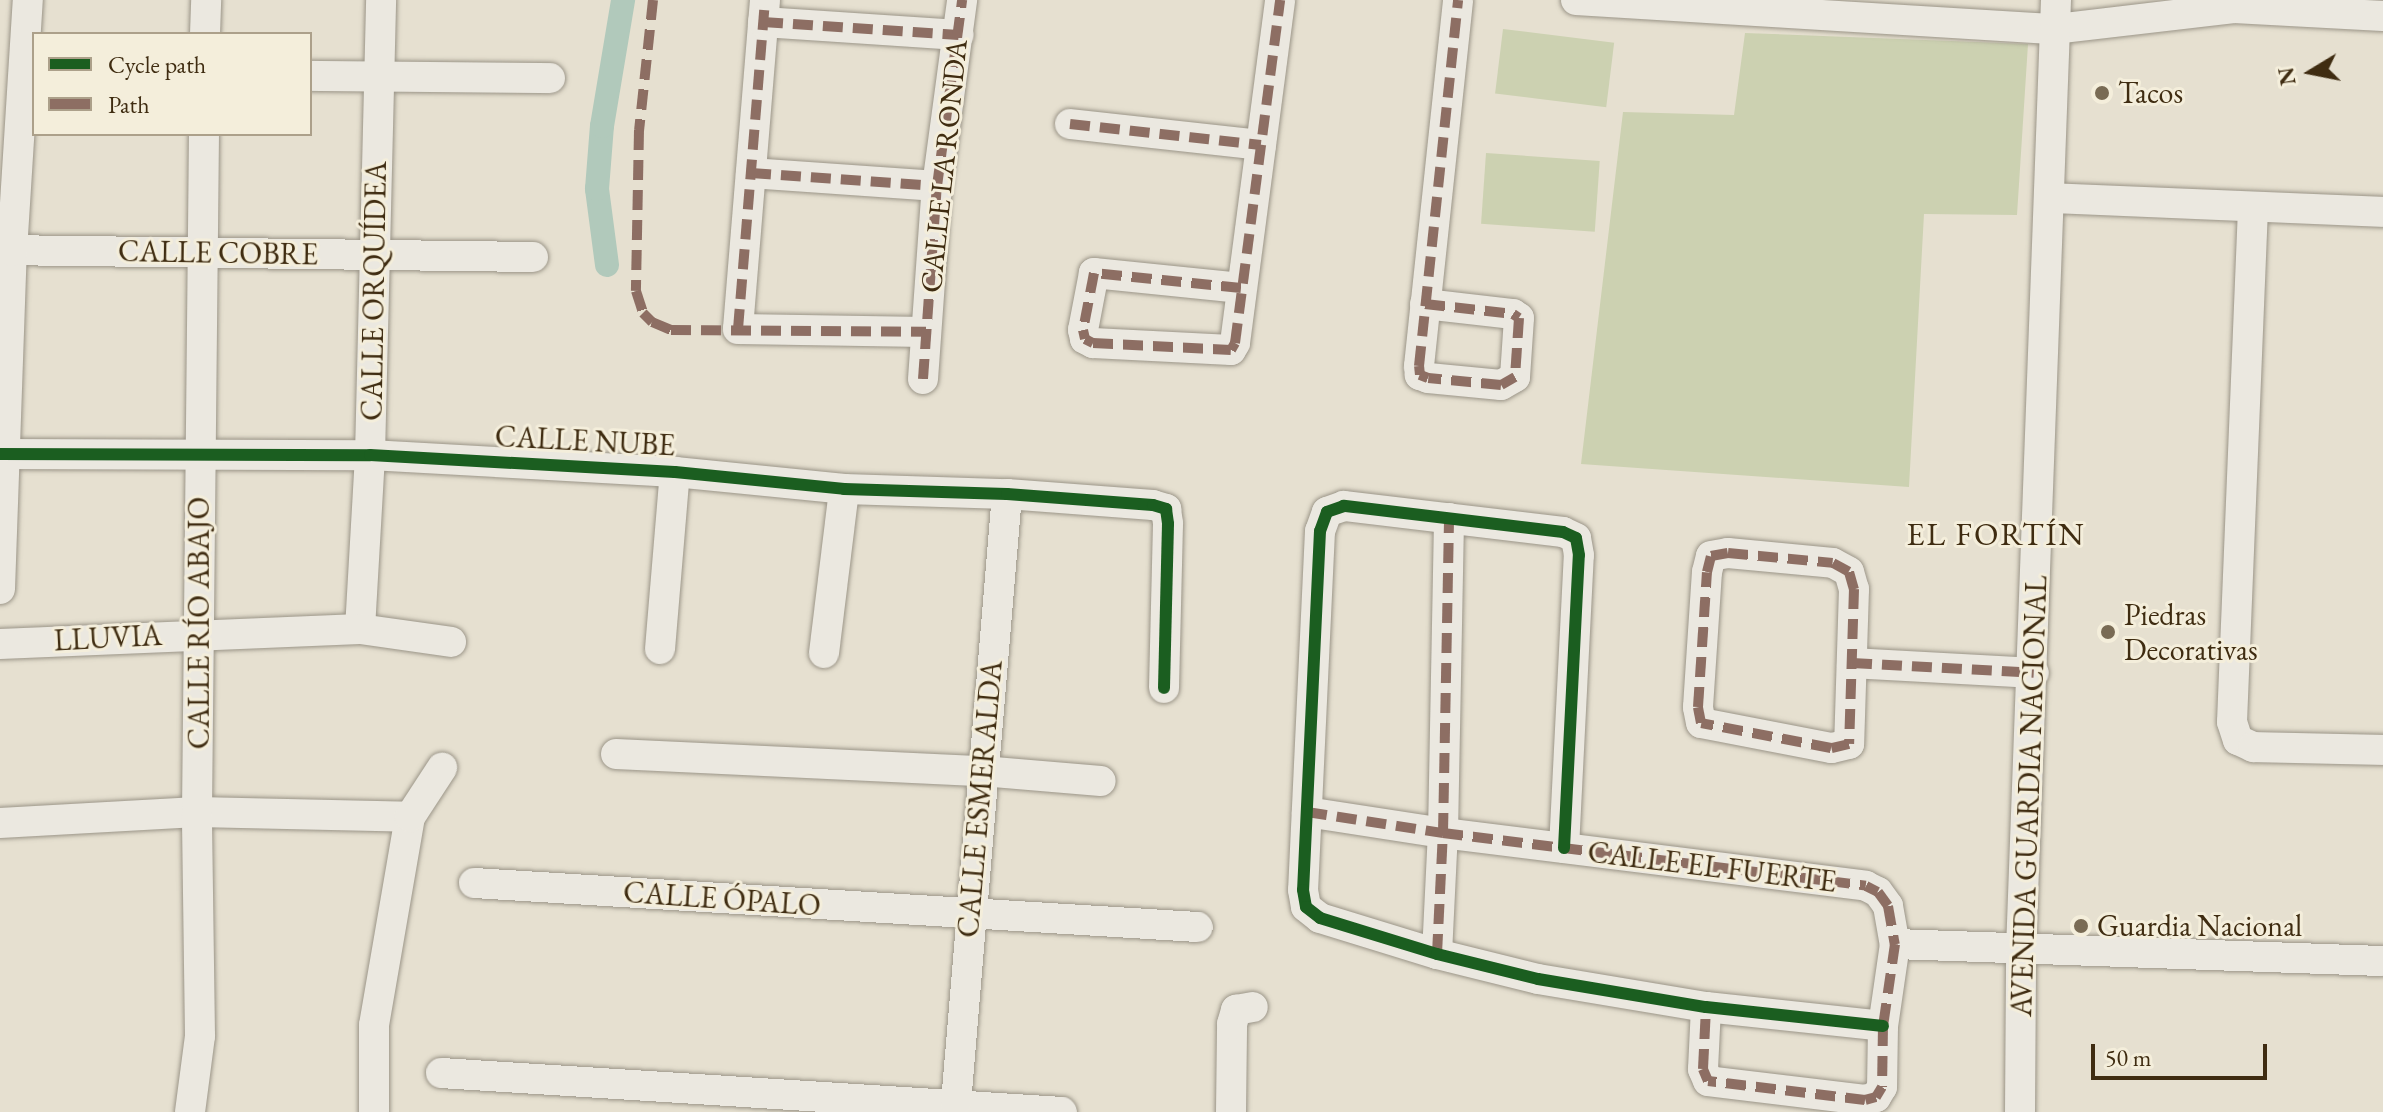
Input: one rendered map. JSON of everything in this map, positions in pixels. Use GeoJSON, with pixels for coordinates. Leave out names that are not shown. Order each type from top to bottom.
{"type":"FeatureCollection","features":[{"type":"Feature","properties":{"kind":"street"},"geometry":{"type":"LineString","coordinates":[[0,589],[6,250],[19,74],[28,0]]}},
{"type":"Feature","properties":{"kind":"street"},"geometry":{"type":"LineString","coordinates":[[205,32],[206,0]]}},
{"type":"Feature","properties":{"kind":"street","name":"CALLE ORQUÍDEA"},"geometry":{"type":"LineString","coordinates":[[360,629],[370,455],[381,0]]}},
{"type":"Feature","properties":{"kind":"street","name":"CALLE LA RONDA"},"geometry":{"type":"LineString","coordinates":[[923,379],[937,186],[962,0]]}},
{"type":"Feature","properties":{"kind":"street"},"geometry":{"type":"LineString","coordinates":[[1241,288],[1094,273],[1090,279],[1083,330],[1085,339],[1093,343],[1231,350],[1241,288],[1280,0]]}},
{"type":"Feature","properties":{"kind":"street"},"geometry":{"type":"LineString","coordinates":[[1425,304],[1513,314],[1519,318],[1521,327],[1515,377],[1510,383],[1420,375],[1425,304],[1458,0]]}},
{"type":"Feature","properties":{"kind":"street"},"geometry":{"type":"LineString","coordinates":[[1576,0],[2055,14],[2234,8],[2383,16]]}},
{"type":"Feature","properties":{"kind":"street"},"geometry":{"type":"LineString","coordinates":[[937,186],[751,173],[764,11],[959,35]]}},
{"type":"Feature","properties":{"kind":"street","name":"AVENIDA GUARDIA NACIONAL"},"geometry":{"type":"LineString","coordinates":[[2020,1112],[2021,950],[2034,673],[2055,14]]}},
{"type":"Feature","properties":{"kind":"street"},"geometry":{"type":"LineString","coordinates":[[312,76],[550,78]]}},
{"type":"Feature","properties":{"kind":"street"},"geometry":{"type":"LineString","coordinates":[[1070,124],[1261,145]]}},
{"type":"Feature","properties":{"kind":"street","name":"CALLE RÍO ABAJO"},"geometry":{"type":"LineString","coordinates":[[190,1112],[200,1036],[197,812],[204,136]]}},
{"type":"Feature","properties":{"kind":"street","name":"CALLE LA RONDA"},"geometry":{"type":"LineString","coordinates":[[751,173],[738,329],[926,332]]}},
{"type":"Feature","properties":{"kind":"street"},"geometry":{"type":"LineString","coordinates":[[2050,198],[2383,212]]}},
{"type":"Feature","properties":{"kind":"street"},"geometry":{"type":"LineString","coordinates":[[2253,208],[2232,722],[2238,740],[2253,747],[2383,750]]}},
{"type":"Feature","properties":{"kind":"street","name":"CALLE COBRE"},"geometry":{"type":"LineString","coordinates":[[6,250],[533,257]]}},
{"type":"Feature","properties":{"kind":"street","name":"CALLE NUBE"},"geometry":{"type":"LineString","coordinates":[[3,454],[370,455],[675,472],[844,489],[1007,494],[1153,505],[1166,509],[1164,688]]}},
{"type":"Feature","properties":{"kind":"street"},"geometry":{"type":"LineString","coordinates":[[660,649],[675,472]]}},
{"type":"Feature","properties":{"kind":"street"},"geometry":{"type":"LineString","coordinates":[[824,653],[844,489]]}},
{"type":"Feature","properties":{"kind":"street","name":"CALLE ESMERALDA"},"geometry":{"type":"LineString","coordinates":[[956,1103],[1007,494]]}},
{"type":"Feature","properties":{"kind":"street"},"geometry":{"type":"LineString","coordinates":[[1564,848],[1579,555],[1576,538],[1563,532],[1344,506],[1327,512],[1320,531],[1303,890],[1306,907],[1320,918],[1437,954],[1538,979],[1706,1007],[1883,1026]]}},
{"type":"Feature","properties":{"kind":"street"},"geometry":{"type":"LineString","coordinates":[[1437,954],[1443,833],[1449,518]]}},
{"type":"Feature","properties":{"kind":"street"},"geometry":{"type":"LineString","coordinates":[[1728,553],[1833,563],[1849,572],[1854,589],[1852,663],[1849,744],[1831,748],[1701,723],[1698,707],[1711,556],[1728,553]]}},
{"type":"Feature","properties":{"kind":"street","name":"LLUVIA"},"geometry":{"type":"LineString","coordinates":[[0,644],[360,629],[451,642]]}},
{"type":"Feature","properties":{"kind":"street"},"geometry":{"type":"LineString","coordinates":[[1852,663],[2034,673]]}},
{"type":"Feature","properties":{"kind":"street"},"geometry":{"type":"LineString","coordinates":[[616,754],[982,771],[1101,781]]}},
{"type":"Feature","properties":{"kind":"street"},"geometry":{"type":"LineString","coordinates":[[374,1112],[374,1025],[410,817],[442,768]]}},
{"type":"Feature","properties":{"kind":"street"},"geometry":{"type":"LineString","coordinates":[[0,823],[197,812],[410,817]]}},
{"type":"Feature","properties":{"kind":"street","name":"CALLE EL FUERTE"},"geometry":{"type":"LineString","coordinates":[[1307,812],[1443,833],[1866,886],[1878,892],[1888,906],[1895,944]]}},
{"type":"Feature","properties":{"kind":"street","name":"CALLE ÓPALO"},"geometry":{"type":"LineString","coordinates":[[474,883],[1198,927]]}},
{"type":"Feature","properties":{"kind":"street"},"geometry":{"type":"LineString","coordinates":[[1706,1007],[1703,1069],[1708,1081],[1865,1100],[1876,1097],[1882,1087],[1883,1026],[1895,944],[2383,961]]}},
{"type":"Feature","properties":{"kind":"street"},"geometry":{"type":"LineString","coordinates":[[1231,1112],[1232,1024],[1236,1010],[1253,1007]]}},
{"type":"Feature","properties":{"kind":"street"},"geometry":{"type":"LineString","coordinates":[[441,1073],[1062,1112]]}},
{"type":"Feature","properties":{"kind":"green space"},"geometry":{"type":"Polygon","coordinates":[[[1503,29],[1614,43],[1606,107],[1495,94],[1503,29]]]}},
{"type":"Feature","properties":{"kind":"green space"},"geometry":{"type":"Polygon","coordinates":[[[1745,33],[2028,44],[2017,215],[1924,214],[1909,487],[1581,464],[1623,112],[1734,115],[1745,33]]]}},
{"type":"Feature","properties":{"kind":"green space"},"geometry":{"type":"Polygon","coordinates":[[[1486,153],[1600,161],[1595,232],[1481,224],[1486,153]]]}},
{"type":"Feature","properties":{"kind":"waterway"},"geometry":{"type":"LineString","coordinates":[[607,265],[597,189],[602,126],[623,0]]}},
{"type":"Feature","properties":{"kind":"marked path"},"geometry":{"type":"LineString","coordinates":[[653,0],[639,130],[636,291],[643,313],[652,322],[671,330],[926,332]]}},
{"type":"Feature","properties":{"kind":"marked path"},"geometry":{"type":"LineString","coordinates":[[738,329],[765,0]]}},
{"type":"Feature","properties":{"kind":"marked path"},"geometry":{"type":"LineString","coordinates":[[923,379],[937,186],[962,0]]}},
{"type":"Feature","properties":{"kind":"marked path"},"geometry":{"type":"LineString","coordinates":[[1241,288],[1094,273],[1083,330],[1085,339],[1093,343],[1231,350],[1235,343],[1280,0]]}},
{"type":"Feature","properties":{"kind":"marked path"},"geometry":{"type":"LineString","coordinates":[[1425,304],[1513,314],[1519,318],[1515,377],[1501,385],[1420,375],[1419,366],[1458,0]]}},
{"type":"Feature","properties":{"kind":"marked path"},"geometry":{"type":"LineString","coordinates":[[763,22],[959,35]]}},
{"type":"Feature","properties":{"kind":"marked path"},"geometry":{"type":"LineString","coordinates":[[1070,124],[1261,145]]}},
{"type":"Feature","properties":{"kind":"marked path"},"geometry":{"type":"LineString","coordinates":[[751,173],[937,186]]}},
{"type":"Feature","properties":{"kind":"marked path"},"geometry":{"type":"LineString","coordinates":[[1437,954],[1443,833],[1449,518]]}},
{"type":"Feature","properties":{"kind":"marked path"},"geometry":{"type":"LineString","coordinates":[[1728,553],[1833,563],[1849,572],[1854,589],[1849,744],[1831,748],[1701,723],[1698,707],[1707,572],[1711,556],[1728,553]]}},
{"type":"Feature","properties":{"kind":"marked path"},"geometry":{"type":"LineString","coordinates":[[1852,663],[2034,673]]}},
{"type":"Feature","properties":{"kind":"marked path"},"geometry":{"type":"LineString","coordinates":[[1307,812],[1443,833],[1866,886],[1878,892],[1888,906],[1895,944],[1883,1026],[1882,1087],[1876,1097],[1865,1100],[1708,1081],[1703,1069],[1706,1007]]}},
{"type":"Feature","properties":{"kind":"cycle path"},"geometry":{"type":"LineString","coordinates":[[0,454],[370,455],[675,472],[844,489],[1007,494],[1153,505],[1166,509],[1168,524],[1164,688]]}},
{"type":"Feature","properties":{"kind":"cycle path"},"geometry":{"type":"LineString","coordinates":[[1564,848],[1579,555],[1576,538],[1563,532],[1344,506],[1327,512],[1320,531],[1303,890],[1306,907],[1320,918],[1437,954],[1538,979],[1706,1007],[1883,1026]]}},
{"type":"Feature","properties":{"kind":"place","name":"Tacos"},"geometry":{"type":"Point","coordinates":[2102,93]}},
{"type":"Feature","properties":{"kind":"place","name":"Piedras Decorativas"},"geometry":{"type":"Point","coordinates":[2108,632]}},
{"type":"Feature","properties":{"kind":"place","name":"Guardia Nacional"},"geometry":{"type":"Point","coordinates":[2081,926]}},
{"type":"Feature","properties":{"kind":"district","name":"EL FORTÍN"},"geometry":{"type":"Point","coordinates":[1996,534]}}]}
